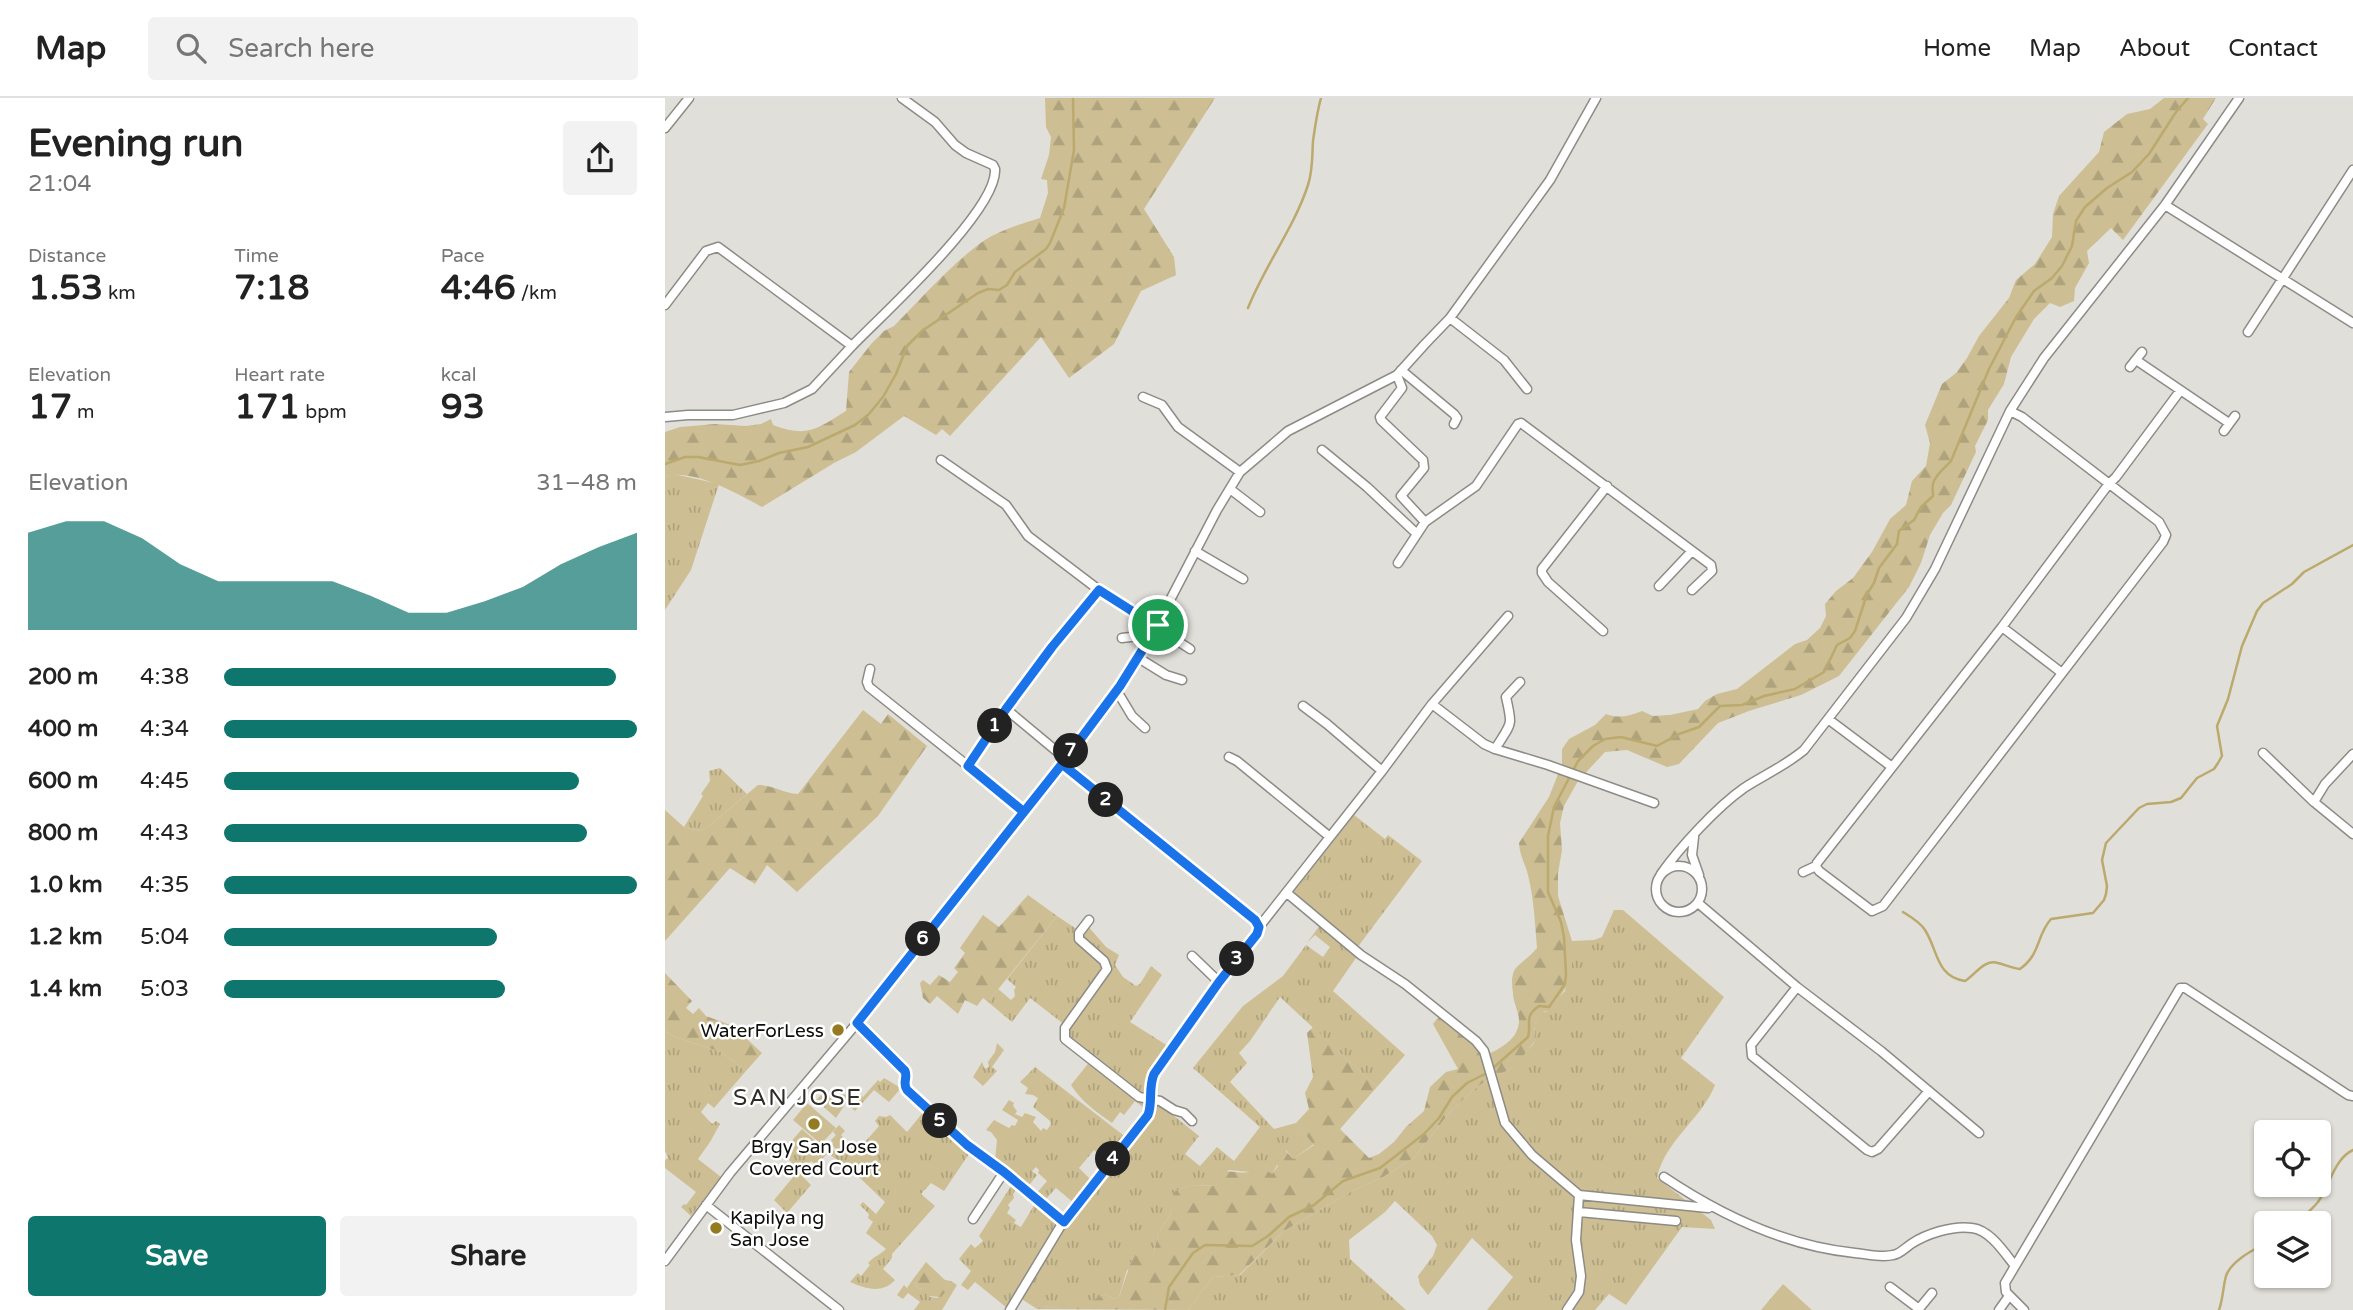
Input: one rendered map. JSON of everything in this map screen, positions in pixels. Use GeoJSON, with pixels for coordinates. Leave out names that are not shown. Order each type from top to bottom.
{"type":"FeatureCollection","features":[{"type":"Feature","properties":{"kind":"street"},"geometry":{"type":"LineString","coordinates":[[665,128],[689,98]]}},
{"type":"Feature","properties":{"kind":"street"},"geometry":{"type":"LineString","coordinates":[[665,417],[733,415],[798,397],[812,389],[946,251],[986,196],[996,174],[993,165],[955,145],[936,122],[902,98]]}},
{"type":"Feature","properties":{"kind":"street"},"geometry":{"type":"LineString","coordinates":[[665,1261],[733,1169],[857,1023],[1117,691],[1157,626],[1195,551],[1240,472],[1288,431],[1399,372],[1450,318],[1550,180],[1596,98]]}},
{"type":"Feature","properties":{"kind":"street"},"geometry":{"type":"LineString","coordinates":[[1695,835],[1692,855],[1702,892],[1698,903],[1691,910],[1677,913],[1663,907],[1658,901],[1655,887],[1661,874],[1695,835],[1727,801],[1786,765],[1804,750],[1912,608],[1935,569],[2010,411],[2044,358],[2165,205],[2239,98]]}},
{"type":"Feature","properties":{"kind":"street"},"geometry":{"type":"LineString","coordinates":[[2248,332],[2353,170]]}},
{"type":"Feature","properties":{"kind":"street"},"geometry":{"type":"LineString","coordinates":[[2165,205],[2353,323]]}},
{"type":"Feature","properties":{"kind":"street"},"geometry":{"type":"LineString","coordinates":[[665,305],[706,251],[718,247],[852,346]]}},
{"type":"Feature","properties":{"kind":"street"},"geometry":{"type":"LineString","coordinates":[[1450,318],[1504,360],[1527,389]]}},
{"type":"Feature","properties":{"kind":"street"},"geometry":{"type":"LineString","coordinates":[[2142,352],[2133,364],[2229,423]]}},
{"type":"Feature","properties":{"kind":"street"},"geometry":{"type":"LineString","coordinates":[[1399,372],[1454,414],[1457,418],[1454,424]]}},
{"type":"Feature","properties":{"kind":"street"},"geometry":{"type":"LineString","coordinates":[[1399,372],[1402,388],[1380,417],[1423,460],[1423,468],[1401,496],[1425,522]]}},
{"type":"Feature","properties":{"kind":"street"},"geometry":{"type":"LineString","coordinates":[[1803,872],[1816,866],[2002,628],[2180,391]]}},
{"type":"Feature","properties":{"kind":"street"},"geometry":{"type":"LineString","coordinates":[[1143,397],[1162,405],[1178,427],[1240,472]]}},
{"type":"Feature","properties":{"kind":"street"},"geometry":{"type":"LineString","coordinates":[[1816,866],[1872,911],[1883,906],[2163,542],[2166,534],[2159,522],[2010,411]]}},
{"type":"Feature","properties":{"kind":"street"},"geometry":{"type":"LineString","coordinates":[[1398,564],[1425,522],[1476,486],[1521,423],[1712,568],[1692,590]]}},
{"type":"Feature","properties":{"kind":"street"},"geometry":{"type":"LineString","coordinates":[[1322,450],[1367,486],[1417,534]]}},
{"type":"Feature","properties":{"kind":"street"},"geometry":{"type":"LineString","coordinates":[[941,460],[1006,505],[1028,536],[1099,590],[1191,649]]}},
{"type":"Feature","properties":{"kind":"street"},"geometry":{"type":"LineString","coordinates":[[1603,631],[1548,582],[1542,569],[1607,486]]}},
{"type":"Feature","properties":{"kind":"street"},"geometry":{"type":"LineString","coordinates":[[1230,489],[1260,512]]}},
{"type":"Feature","properties":{"kind":"street"},"geometry":{"type":"LineString","coordinates":[[1195,551],[1243,579]]}},
{"type":"Feature","properties":{"kind":"street"},"geometry":{"type":"LineString","coordinates":[[1659,586],[1692,551]]}},
{"type":"Feature","properties":{"kind":"street"},"geometry":{"type":"LineString","coordinates":[[968,766],[1052,647],[1099,590]]}},
{"type":"Feature","properties":{"kind":"street"},"geometry":{"type":"LineString","coordinates":[[1010,1310],[1064,1222],[1148,1115],[1154,1074],[1219,982],[1257,934],[1259,927],[1383,772],[1432,704],[1508,616]]}},
{"type":"Feature","properties":{"kind":"street"},"geometry":{"type":"LineString","coordinates":[[2002,628],[2062,673]]}},
{"type":"Feature","properties":{"kind":"street"},"geometry":{"type":"LineString","coordinates":[[1122,638],[1139,636],[1149,640]]}},
{"type":"Feature","properties":{"kind":"street"},"geometry":{"type":"LineString","coordinates":[[1137,657],[1166,675],[1182,680]]}},
{"type":"Feature","properties":{"kind":"street"},"geometry":{"type":"LineString","coordinates":[[870,669],[867,682],[869,687],[1024,812]]}},
{"type":"Feature","properties":{"kind":"street"},"geometry":{"type":"LineString","coordinates":[[1495,749],[1512,718],[1506,697],[1520,682]]}},
{"type":"Feature","properties":{"kind":"street"},"geometry":{"type":"LineString","coordinates":[[1117,691],[1132,716],[1145,728]]}},
{"type":"Feature","properties":{"kind":"street"},"geometry":{"type":"LineString","coordinates":[[1432,704],[1475,738],[1495,749],[1654,803]]}},
{"type":"Feature","properties":{"kind":"street"},"geometry":{"type":"LineString","coordinates":[[1303,706],[1383,772]]}},
{"type":"Feature","properties":{"kind":"street"},"geometry":{"type":"LineString","coordinates":[[1006,709],[1064,761],[1255,920],[1259,927]]}},
{"type":"Feature","properties":{"kind":"street"},"geometry":{"type":"LineString","coordinates":[[1828,719],[1892,767]]}},
{"type":"Feature","properties":{"kind":"street"},"geometry":{"type":"LineString","coordinates":[[2263,754],[2353,834]]}},
{"type":"Feature","properties":{"kind":"street"},"geometry":{"type":"LineString","coordinates":[[2315,802],[2325,784],[2353,754]]}},
{"type":"Feature","properties":{"kind":"street"},"geometry":{"type":"LineString","coordinates":[[1229,757],[1330,837]]}},
{"type":"Feature","properties":{"kind":"street"},"geometry":{"type":"LineString","coordinates":[[1661,874],[1667,869],[1682,866],[1700,878]]}},
{"type":"Feature","properties":{"kind":"street"},"geometry":{"type":"LineString","coordinates":[[1287,893],[1361,955],[1444,1013],[1476,1041],[1486,1057],[1505,1123],[1532,1155],[1579,1195],[1714,1208]]}},
{"type":"Feature","properties":{"kind":"street"},"geometry":{"type":"LineString","coordinates":[[1698,903],[1797,987],[1849,1025],[1979,1133]]}},
{"type":"Feature","properties":{"kind":"street"},"geometry":{"type":"LineString","coordinates":[[1089,920],[1078,938],[1104,961],[1107,971],[1065,1028],[1064,1036],[1139,1097],[1160,1101],[1174,1110],[1184,1112],[1192,1121]]}},
{"type":"Feature","properties":{"kind":"street"},"geometry":{"type":"LineString","coordinates":[[1192,956],[1219,982]]}},
{"type":"Feature","properties":{"kind":"street"},"geometry":{"type":"LineString","coordinates":[[1797,987],[1751,1045],[1752,1056],[1867,1150],[1872,1152],[1878,1149],[1929,1091]]}},
{"type":"Feature","properties":{"kind":"street"},"geometry":{"type":"LineString","coordinates":[[2024,1310],[2009,1296],[2004,1287],[2005,1283],[2181,988],[2185,988],[2353,1096]]}},
{"type":"Feature","properties":{"kind":"street"},"geometry":{"type":"LineString","coordinates":[[857,1023],[905,1071],[907,1075],[904,1085],[907,1090],[967,1145],[1064,1222]]}},
{"type":"Feature","properties":{"kind":"street"},"geometry":{"type":"LineString","coordinates":[[974,1219],[1004,1172]]}},
{"type":"Feature","properties":{"kind":"street"},"geometry":{"type":"LineString","coordinates":[[1664,1177],[1714,1208],[1761,1230],[1817,1248],[1886,1256],[1901,1252],[1913,1243],[1952,1228],[1976,1228],[1996,1243],[2015,1265]]}},
{"type":"Feature","properties":{"kind":"street"},"geometry":{"type":"LineString","coordinates":[[1567,1310],[1579,1292],[1581,1276],[1576,1240],[1579,1195]]}},
{"type":"Feature","properties":{"kind":"street"},"geometry":{"type":"LineString","coordinates":[[706,1205],[839,1310]]}},
{"type":"Feature","properties":{"kind":"street"},"geometry":{"type":"LineString","coordinates":[[1579,1212],[1677,1221]]}},
{"type":"Feature","properties":{"kind":"street"},"geometry":{"type":"LineString","coordinates":[[1890,1287],[1919,1310],[1932,1293]]}},
{"type":"Feature","properties":{"kind":"street"},"geometry":{"type":"LineString","coordinates":[[1999,1310],[2009,1296]]}},
{"type":"Feature","properties":{"kind":"green space"},"geometry":{"type":"Polygon","coordinates":[[[1045,98],[1215,98],[1144,209],[1174,257],[1176,275],[1141,291],[1114,344],[1069,378],[1041,337],[950,436],[942,429],[936,435],[904,416],[856,452],[762,507],[702,479],[665,476],[665,432],[680,427],[715,424],[746,426],[761,424],[771,419],[773,425],[803,431],[819,427],[846,411],[849,372],[884,331],[894,326],[950,269],[985,240],[1004,230],[1040,218],[1048,193],[1047,180],[1041,179],[1049,155],[1051,137],[1046,127],[1045,98]]]}},
{"type":"Feature","properties":{"kind":"green space"},"geometry":{"type":"Polygon","coordinates":[[[2164,98],[2216,98],[2203,119],[2208,124],[2123,240],[2111,228],[2087,251],[2089,263],[2075,288],[2074,301],[2060,307],[2050,303],[2034,319],[2011,357],[2004,384],[1988,410],[1988,420],[1975,446],[1976,452],[1951,505],[1930,535],[1921,563],[1909,587],[1839,676],[1801,695],[1718,723],[1679,764],[1667,767],[1627,750],[1605,752],[1578,781],[1564,806],[1560,823],[1562,850],[1558,873],[1558,896],[1572,941],[1572,977],[1552,1010],[1541,1012],[1535,1024],[1534,1042],[1523,1056],[1509,1070],[1490,1078],[1472,1091],[1449,1113],[1414,1158],[1284,1231],[1239,1275],[1213,1277],[1188,1310],[1037,1309],[1042,1306],[1075,1305],[1106,1294],[1114,1299],[1119,1297],[1135,1250],[1153,1257],[1158,1234],[1170,1215],[1175,1191],[1191,1185],[1216,1186],[1225,1172],[1249,1172],[1259,1166],[1272,1174],[1278,1166],[1273,1159],[1285,1150],[1293,1159],[1314,1145],[1296,1123],[1309,1109],[1305,1093],[1313,1077],[1307,1033],[1313,1027],[1377,1087],[1340,1129],[1369,1158],[1394,1142],[1424,1111],[1430,1087],[1446,1072],[1458,1069],[1433,1024],[1439,1016],[1474,1043],[1482,1057],[1511,1039],[1519,1020],[1513,996],[1513,974],[1537,948],[1532,893],[1519,843],[1549,797],[1562,764],[1562,749],[1569,739],[1595,725],[1606,714],[1624,716],[1642,711],[1653,716],[1698,709],[1717,694],[1737,689],[1820,628],[1826,616],[1825,604],[1853,578],[1872,552],[1890,519],[1906,505],[1912,481],[1926,466],[1930,443],[1925,425],[1942,384],[1956,373],[1979,336],[2009,298],[2016,280],[2035,264],[2052,237],[2053,214],[2059,196],[2099,152],[2104,132],[2127,114],[2150,109],[2164,98]]]}},
{"type":"Feature","properties":{"kind":"green space"},"geometry":{"type":"Polygon","coordinates":[[[674,474],[719,484],[691,570],[665,610],[665,476],[674,474]]]}},
{"type":"Feature","properties":{"kind":"green space"},"geometry":{"type":"Polygon","coordinates":[[[863,710],[881,724],[888,714],[927,746],[878,816],[797,892],[767,865],[755,884],[730,868],[665,941],[665,810],[684,827],[700,831],[758,785],[798,794],[863,710]]]}},
{"type":"Feature","properties":{"kind":"green space"},"geometry":{"type":"Polygon","coordinates":[[[720,768],[747,794],[700,831],[684,827],[710,781],[709,771],[720,768]]]}},
{"type":"Feature","properties":{"kind":"green space"},"geometry":{"type":"Polygon","coordinates":[[[1354,815],[1385,839],[1388,835],[1422,861],[1357,948],[1293,893],[1354,815]]]}},
{"type":"Feature","properties":{"kind":"green space"},"geometry":{"type":"Polygon","coordinates":[[[1028,895],[1057,916],[988,1002],[983,998],[977,1006],[965,1000],[958,1014],[937,996],[930,1004],[923,998],[920,983],[923,980],[930,985],[939,975],[950,982],[958,972],[954,968],[965,953],[960,948],[983,915],[999,927],[1028,895]]]}},
{"type":"Feature","properties":{"kind":"green space"},"geometry":{"type":"Polygon","coordinates":[[[1614,910],[1623,910],[1724,997],[1681,1058],[1715,1085],[1701,1109],[1667,1152],[1657,1178],[1711,1220],[1715,1229],[1682,1227],[1626,1305],[1609,1294],[1595,1310],[1487,1310],[1513,1277],[1472,1238],[1428,1295],[1420,1285],[1418,1276],[1433,1256],[1437,1245],[1432,1236],[1395,1201],[1349,1240],[1350,1259],[1406,1310],[1188,1310],[1213,1277],[1240,1275],[1284,1231],[1414,1158],[1449,1113],[1472,1091],[1490,1078],[1509,1070],[1534,1043],[1535,1024],[1541,1011],[1546,1012],[1565,991],[1572,941],[1602,937],[1614,910]]]}},
{"type":"Feature","properties":{"kind":"green space"},"geometry":{"type":"Polygon","coordinates":[[[1057,916],[1078,930],[1083,947],[1104,969],[1065,1025],[1030,998],[1012,1022],[988,1002],[998,989],[1011,1000],[1015,996],[1016,987],[1007,979],[1057,916]]]}},
{"type":"Feature","properties":{"kind":"green space"},"geometry":{"type":"Polygon","coordinates":[[[1087,925],[1106,947],[1119,955],[1115,965],[1123,977],[1136,986],[1151,966],[1162,975],[1130,1022],[1168,1046],[1154,1071],[1145,1097],[1069,1041],[1066,1034],[1109,969],[1080,938],[1087,925]]]}},
{"type":"Feature","properties":{"kind":"green space"},"geometry":{"type":"Polygon","coordinates":[[[1320,925],[1358,955],[1333,991],[1405,1055],[1377,1087],[1280,997],[1239,1053],[1247,1063],[1230,1082],[1274,1129],[1296,1123],[1314,1144],[1293,1159],[1286,1150],[1272,1174],[1229,1170],[1216,1186],[1191,1185],[1176,1191],[1170,1215],[1158,1234],[1153,1257],[1127,1270],[1119,1297],[1114,1299],[1106,1294],[1071,1307],[1037,1309],[1020,1298],[1067,1222],[1149,1117],[1155,1103],[1199,1136],[1185,1154],[1200,1166],[1217,1147],[1234,1161],[1260,1127],[1193,1068],[1243,1006],[1283,976],[1306,945],[1323,957],[1330,947],[1315,935],[1307,943],[1320,925]]]}},
{"type":"Feature","properties":{"kind":"green space"},"geometry":{"type":"Polygon","coordinates":[[[665,973],[692,1001],[686,1008],[693,1014],[699,1008],[706,1016],[733,1026],[762,1053],[746,1071],[721,1052],[675,1037],[665,1031],[665,973]]]}},
{"type":"Feature","properties":{"kind":"green space"},"geometry":{"type":"Polygon","coordinates":[[[665,1031],[675,1037],[721,1052],[746,1071],[714,1108],[708,1103],[701,1112],[712,1124],[716,1121],[720,1124],[698,1159],[721,1177],[691,1216],[681,1207],[686,1205],[696,1192],[665,1168],[665,1160],[668,1158],[665,1151],[665,1031]]]}},
{"type":"Feature","properties":{"kind":"green space"},"geometry":{"type":"Polygon","coordinates":[[[997,1043],[1004,1050],[992,1067],[997,1071],[983,1086],[973,1077],[982,1062],[985,1069],[989,1067],[988,1062],[997,1043]]]}},
{"type":"Feature","properties":{"kind":"green space"},"geometry":{"type":"Polygon","coordinates":[[[1091,1060],[1147,1103],[1148,1111],[1135,1101],[1124,1115],[1120,1112],[1112,1123],[1089,1105],[1071,1085],[1091,1060]]]}},
{"type":"Feature","properties":{"kind":"green space"},"geometry":{"type":"Polygon","coordinates":[[[1035,1067],[1127,1138],[1108,1162],[1094,1150],[1079,1168],[1092,1181],[1074,1203],[1056,1188],[1043,1202],[1035,1195],[1047,1181],[1038,1173],[1039,1170],[1036,1167],[1032,1171],[1037,1175],[1027,1188],[995,1161],[997,1140],[986,1130],[994,1120],[1009,1128],[1015,1126],[1018,1120],[1002,1110],[1009,1100],[1014,1103],[1017,1111],[1015,1114],[1022,1117],[1025,1113],[1036,1117],[1033,1122],[1041,1131],[1043,1128],[1047,1130],[1050,1121],[1033,1107],[1038,1098],[1025,1094],[1028,1088],[1020,1082],[1035,1067]]]}},
{"type":"Feature","properties":{"kind":"green space"},"geometry":{"type":"Polygon","coordinates":[[[884,1078],[901,1088],[889,1102],[874,1090],[855,1111],[846,1103],[836,1118],[816,1100],[821,1095],[825,1098],[831,1091],[845,1095],[853,1088],[863,1097],[878,1080],[880,1082],[884,1078]]]}},
{"type":"Feature","properties":{"kind":"green space","name":"Brgy San Jose Covered Court"},"geometry":{"type":"Polygon","coordinates":[[[807,1103],[836,1128],[821,1144],[793,1120],[807,1103]]]}},
{"type":"Feature","properties":{"kind":"green space"},"geometry":{"type":"Polygon","coordinates":[[[925,1110],[971,1151],[944,1191],[931,1183],[921,1194],[935,1206],[892,1254],[883,1269],[895,1280],[879,1289],[850,1282],[858,1273],[861,1276],[870,1265],[868,1263],[886,1249],[866,1233],[873,1222],[860,1205],[863,1202],[876,1214],[885,1202],[828,1153],[816,1165],[811,1161],[802,1171],[803,1177],[811,1185],[787,1213],[774,1200],[799,1170],[786,1157],[793,1149],[789,1144],[802,1129],[828,1152],[837,1150],[831,1140],[839,1125],[845,1131],[841,1135],[844,1138],[842,1141],[858,1150],[879,1126],[875,1121],[879,1116],[890,1115],[907,1132],[925,1110]]]}},
{"type":"Feature","properties":{"kind":"green space"},"geometry":{"type":"Polygon","coordinates":[[[1013,1183],[1017,1187],[1007,1213],[1016,1220],[1014,1223],[1021,1227],[1036,1202],[1059,1222],[1007,1308],[975,1282],[968,1290],[961,1285],[971,1271],[959,1259],[971,1244],[975,1248],[983,1241],[979,1236],[1013,1183]]]}},
{"type":"Feature","properties":{"kind":"green space"},"geometry":{"type":"Polygon","coordinates":[[[926,1262],[945,1280],[951,1281],[941,1297],[927,1296],[915,1282],[911,1282],[926,1262]]]}},
{"type":"Feature","properties":{"kind":"green space"},"geometry":{"type":"Polygon","coordinates":[[[951,1281],[957,1285],[942,1310],[914,1310],[920,1302],[908,1293],[903,1299],[897,1295],[904,1285],[907,1288],[911,1282],[915,1282],[918,1288],[923,1289],[930,1297],[937,1298],[951,1281]]]}},
{"type":"Feature","properties":{"kind":"green space"},"geometry":{"type":"Polygon","coordinates":[[[1783,1284],[1812,1310],[1761,1310],[1783,1284]]]}},
{"type":"Feature","properties":{"kind":"waterway"},"geometry":{"type":"LineString","coordinates":[[665,464],[685,457],[740,465],[759,461],[779,453],[808,447],[855,425],[868,415],[883,397],[907,346],[922,331],[978,293],[988,289],[999,290],[1007,285],[1015,272],[1050,243],[1064,208],[1074,150],[1073,98]]}},
{"type":"Feature","properties":{"kind":"waterway"},"geometry":{"type":"LineString","coordinates":[[1248,308],[1308,185],[1321,98]]}},
{"type":"Feature","properties":{"kind":"waterway"},"geometry":{"type":"LineString","coordinates":[[1492,1069],[1528,1037],[1530,1017],[1534,1010],[1539,1006],[1549,1007],[1565,984],[1564,937],[1561,922],[1548,892],[1548,836],[1554,807],[1578,761],[1593,746],[1605,739],[1621,737],[1657,746],[1699,727],[1720,706],[1742,705],[1764,696],[1795,689],[1824,672],[1837,645],[1850,638],[1855,631],[1867,594],[1879,568],[1897,544],[1899,531],[1914,520],[1921,507],[1933,496],[1934,481],[1951,461],[1989,369],[2016,317],[2034,291],[2052,278],[2062,266],[2072,246],[2076,221],[2085,207],[2132,172],[2149,154],[2188,98]]}},
{"type":"Feature","properties":{"kind":"waterway"},"geometry":{"type":"LineString","coordinates":[[1903,912],[1925,930],[1939,962],[1948,974],[1965,981],[1988,963],[2020,969],[2032,957],[2051,919],[2093,913],[2106,894],[2102,860],[2106,843],[2139,808],[2181,798],[2197,778],[2214,769],[2222,756],[2217,726],[2228,699],[2242,646],[2257,611],[2263,603],[2292,584],[2304,572],[2353,545]]}},
{"type":"Feature","properties":{"kind":"waterway"},"geometry":{"type":"LineString","coordinates":[[1165,1310],[1169,1287],[1193,1253],[1205,1245],[1252,1246],[1289,1217],[1314,1205],[1343,1181],[1380,1168],[1424,1134],[1439,1118],[1452,1097],[1467,1083],[1487,1073]]}},
{"type":"Feature","properties":{"kind":"waterway"},"geometry":{"type":"LineString","coordinates":[[2309,1211],[2318,1202],[2341,1160],[2353,1150]]}},
{"type":"Feature","properties":{"kind":"waterway"},"geometry":{"type":"LineString","coordinates":[[2219,1310],[2226,1276],[2233,1266],[2254,1250]]}},
{"type":"Feature","properties":{"kind":"place","name":"WaterForLess"},"geometry":{"type":"Point","coordinates":[838,1030]}},
{"type":"Feature","properties":{"kind":"place","name":"Brgy San Jose Covered Court"},"geometry":{"type":"Point","coordinates":[814,1124]}},
{"type":"Feature","properties":{"kind":"place","name":"Kapilya ng San Jose"},"geometry":{"type":"Point","coordinates":[716,1228]}},
{"type":"Feature","properties":{"kind":"district","name":"SAN JOSE"},"geometry":{"type":"Point","coordinates":[798,1097]}},
{"type":"Feature","properties":{"kind":"route"},"geometry":{"type":"LineString","coordinates":[[1158,625],[1099,590],[1052,647],[968,766],[1024,812],[1062,764],[1255,920],[1259,927],[1257,934],[1219,982],[1154,1074],[1148,1115],[1064,1222],[974,1151],[907,1090],[904,1085],[907,1075],[905,1071],[857,1023],[1062,764],[1120,686],[1158,625]]}}]}
